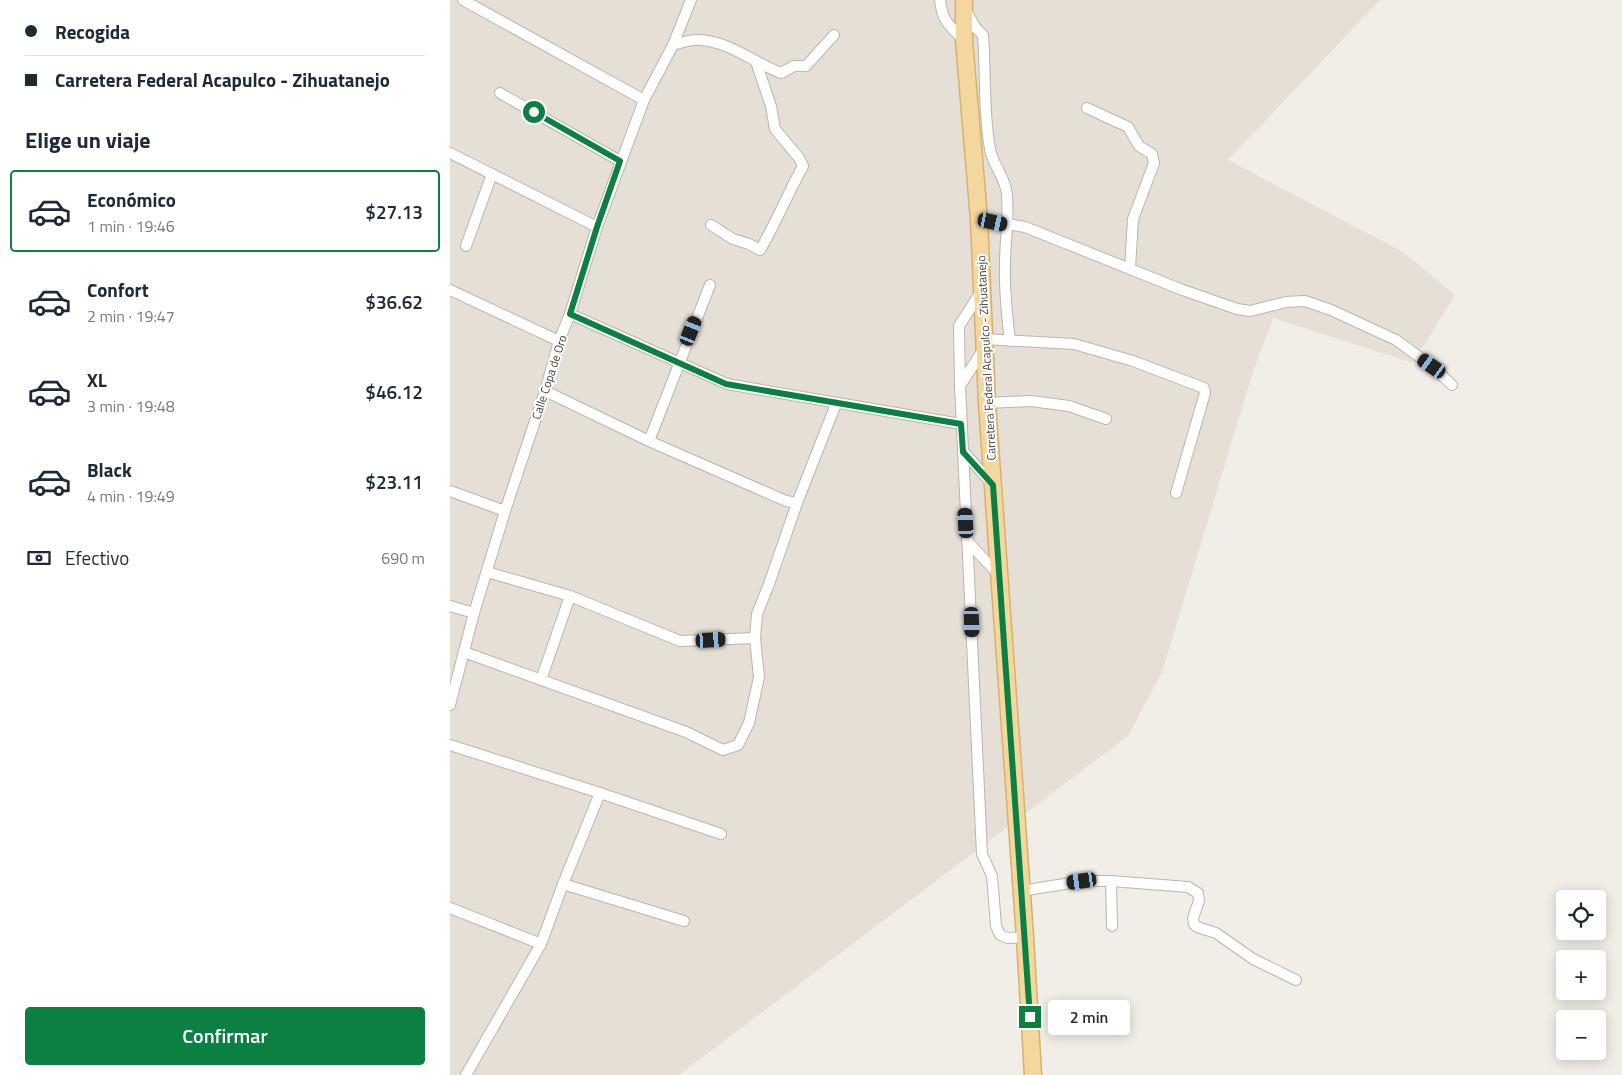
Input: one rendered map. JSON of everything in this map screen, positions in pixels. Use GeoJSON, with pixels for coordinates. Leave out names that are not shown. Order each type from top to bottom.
{"type":"FeatureCollection","features":[{"type":"Feature","properties":{"kind":"main road","name":"Carretera Federal Acapulco - Zihuatanejo"},"geometry":{"type":"LineString","coordinates":[[964,4],[964,40],[979,219],[987,403],[1033,1075]]}},
{"type":"Feature","properties":{"kind":"street"},"geometry":{"type":"LineString","coordinates":[[463,0],[644,100]]}},
{"type":"Feature","properties":{"kind":"street","name":"Calle Copa de Oro"},"geometry":{"type":"LineString","coordinates":[[450,705],[486,572],[597,227],[644,100],[673,44],[691,0]]}},
{"type":"Feature","properties":{"kind":"street"},"geometry":{"type":"LineString","coordinates":[[940,0],[941,12],[948,26],[964,40]]}},
{"type":"Feature","properties":{"kind":"street"},"geometry":{"type":"LineString","coordinates":[[964,4],[975,27],[983,34],[985,107],[990,152],[1006,186],[1005,265],[1010,341]]}},
{"type":"Feature","properties":{"kind":"street"},"geometry":{"type":"LineString","coordinates":[[673,44],[698,40],[721,44],[781,74],[794,66],[806,66],[834,35]]}},
{"type":"Feature","properties":{"kind":"street"},"geometry":{"type":"LineString","coordinates":[[711,225],[733,239],[760,250],[803,166],[799,158],[775,129],[771,106],[756,62]]}},
{"type":"Feature","properties":{"kind":"street"},"geometry":{"type":"LineString","coordinates":[[500,93],[620,161]]}},
{"type":"Feature","properties":{"kind":"street"},"geometry":{"type":"LineString","coordinates":[[1088,108],[1128,127],[1139,146],[1152,154],[1154,163],[1133,219],[1130,268]]}},
{"type":"Feature","properties":{"kind":"street"},"geometry":{"type":"LineString","coordinates":[[450,153],[597,227]]}},
{"type":"Feature","properties":{"kind":"street"},"geometry":{"type":"LineString","coordinates":[[466,246],[492,174]]}},
{"type":"Feature","properties":{"kind":"street"},"geometry":{"type":"LineString","coordinates":[[979,219],[1025,227],[1180,289],[1237,309],[1250,311],[1286,302],[1304,301],[1331,310],[1396,340],[1432,366],[1452,385]]}},
{"type":"Feature","properties":{"kind":"street"},"geometry":{"type":"LineString","coordinates":[[649,441],[710,285]]}},
{"type":"Feature","properties":{"kind":"street"},"geometry":{"type":"LineString","coordinates":[[983,289],[959,326],[961,424],[982,854],[992,876],[996,926],[1000,935],[1008,938],[1025,937]]}},
{"type":"Feature","properties":{"kind":"street"},"geometry":{"type":"LineString","coordinates":[[450,290],[559,341]]}},
{"type":"Feature","properties":{"kind":"street"},"geometry":{"type":"LineString","coordinates":[[570,314],[726,384],[961,424]]}},
{"type":"Feature","properties":{"kind":"street"},"geometry":{"type":"LineString","coordinates":[[960,386],[984,344],[1010,341],[1074,344],[1132,361],[1204,388],[1205,393],[1176,493]]}},
{"type":"Feature","properties":{"kind":"street"},"geometry":{"type":"LineString","coordinates":[[545,391],[649,441],[786,501],[796,503]]}},
{"type":"Feature","properties":{"kind":"street"},"geometry":{"type":"LineString","coordinates":[[987,403],[1031,401],[1069,406],[1106,419]]}},
{"type":"Feature","properties":{"kind":"street"},"geometry":{"type":"LineString","coordinates":[[464,652],[686,732],[723,750],[738,745],[749,723],[759,677],[755,638],[757,614],[796,503],[836,404]]}},
{"type":"Feature","properties":{"kind":"street"},"geometry":{"type":"LineString","coordinates":[[963,452],[993,485]]}},
{"type":"Feature","properties":{"kind":"street"},"geometry":{"type":"LineString","coordinates":[[450,491],[505,511]]}},
{"type":"Feature","properties":{"kind":"street"},"geometry":{"type":"LineString","coordinates":[[967,541],[999,576]]}},
{"type":"Feature","properties":{"kind":"street"},"geometry":{"type":"LineString","coordinates":[[486,572],[570,596],[680,641],[755,638]]}},
{"type":"Feature","properties":{"kind":"street"},"geometry":{"type":"LineString","coordinates":[[541,680],[570,596]]}},
{"type":"Feature","properties":{"kind":"street"},"geometry":{"type":"LineString","coordinates":[[450,606],[474,613]]}},
{"type":"Feature","properties":{"kind":"street"},"geometry":{"type":"LineString","coordinates":[[450,745],[721,834]]}},
{"type":"Feature","properties":{"kind":"street"},"geometry":{"type":"LineString","coordinates":[[466,1075],[541,944],[600,793]]}},
{"type":"Feature","properties":{"kind":"street"},"geometry":{"type":"LineString","coordinates":[[1021,891],[1082,881],[1111,881],[1188,887],[1198,893],[1199,901],[1194,918],[1194,924],[1197,927],[1216,932],[1253,959],[1296,980]]}},
{"type":"Feature","properties":{"kind":"street"},"geometry":{"type":"LineString","coordinates":[[1111,881],[1112,926]]}},
{"type":"Feature","properties":{"kind":"street"},"geometry":{"type":"LineString","coordinates":[[563,884],[684,920]]}},
{"type":"Feature","properties":{"kind":"street"},"geometry":{"type":"LineString","coordinates":[[450,908],[541,944]]}},
{"type":"Feature","properties":{"kind":"shaded area"},"geometry":{"type":"Polygon","coordinates":[[[450,0],[1380,0],[1228,160],[1403,252],[1455,295],[1413,363],[1273,318],[1252,375],[1162,672],[1128,736],[679,1075],[450,1075],[450,0]]]}},
{"type":"Feature","properties":{"kind":"route"},"geometry":{"type":"LineString","coordinates":[[534,112],[620,161],[570,314],[726,384],[961,424],[963,452],[993,485],[1030,1017]]}}]}
